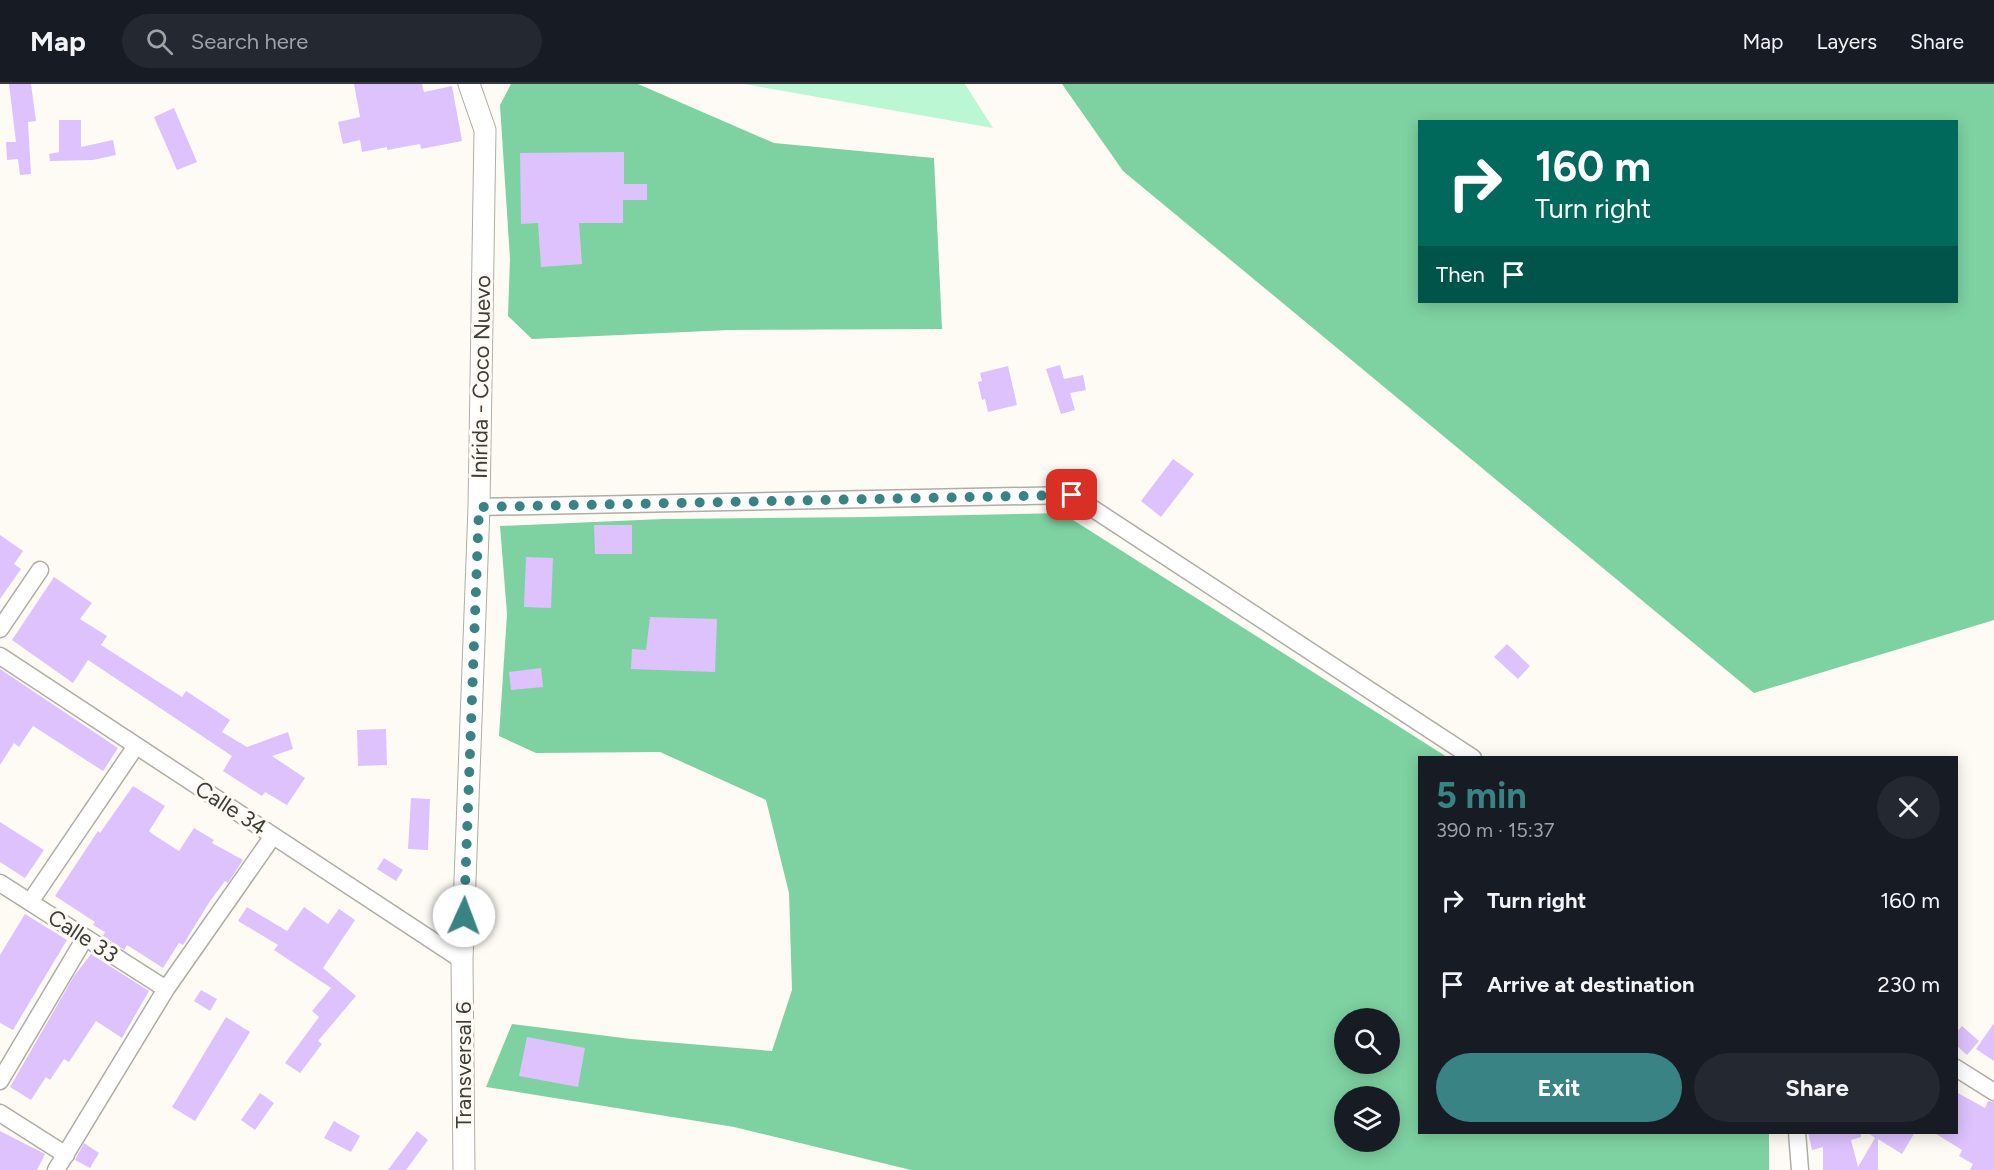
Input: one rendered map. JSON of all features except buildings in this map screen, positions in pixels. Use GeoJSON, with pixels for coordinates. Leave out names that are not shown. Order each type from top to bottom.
{"type":"FeatureCollection","features":[{"type":"Feature","properties":{"kind":"street","name":"Inírida - Coco Nuevo"},"geometry":{"type":"LineString","coordinates":[[462,960],[479,507],[484,130],[469,84]]}},
{"type":"Feature","properties":{"kind":"street"},"geometry":{"type":"LineString","coordinates":[[479,507],[1072,495],[1470,756]]}},
{"type":"Feature","properties":{"kind":"street"},"geometry":{"type":"LineString","coordinates":[[0,629],[40,570]]}},
{"type":"Feature","properties":{"kind":"street","name":"Calle 34"},"geometry":{"type":"LineString","coordinates":[[0,656],[462,960]]}},
{"type":"Feature","properties":{"kind":"street"},"geometry":{"type":"LineString","coordinates":[[30,902],[136,746]]}},
{"type":"Feature","properties":{"kind":"street"},"geometry":{"type":"LineString","coordinates":[[57,1170],[166,990],[273,836]]}},
{"type":"Feature","properties":{"kind":"street","name":"Calle 33"},"geometry":{"type":"LineString","coordinates":[[0,883],[166,990]]}},
{"type":"Feature","properties":{"kind":"street"},"geometry":{"type":"LineString","coordinates":[[0,1082],[85,938]]}},
{"type":"Feature","properties":{"kind":"street","name":"Transversal 6"},"geometry":{"type":"LineString","coordinates":[[462,960],[464,1170]]}},
{"type":"Feature","properties":{"kind":"street"},"geometry":{"type":"LineString","coordinates":[[1958,1069],[1994,1092]]}},
{"type":"Feature","properties":{"kind":"street"},"geometry":{"type":"LineString","coordinates":[[0,1113],[66,1155]]}},
{"type":"Feature","properties":{"kind":"street"},"geometry":{"type":"LineString","coordinates":[[1797,1134],[1800,1170]]}},
{"type":"Feature","properties":{"kind":"green space"},"geometry":{"type":"Polygon","coordinates":[[[511,84],[638,84],[774,143],[934,158],[942,329],[729,330],[532,339],[508,316],[510,259],[500,105],[511,84]]]}},
{"type":"Feature","properties":{"kind":"green space"},"geometry":{"type":"Polygon","coordinates":[[[744,84],[965,84],[993,128],[744,84]]]}},
{"type":"Feature","properties":{"kind":"green space"},"geometry":{"type":"Polygon","coordinates":[[[1062,84],[1994,84],[1994,620],[1754,693],[1123,171],[1062,84]]]}},
{"type":"Feature","properties":{"kind":"green space"},"geometry":{"type":"Polygon","coordinates":[[[1062,513],[1445,756],[1418,756],[1418,1134],[1769,1134],[1769,1170],[911,1170],[734,1127],[486,1087],[512,1024],[631,1039],[772,1051],[792,990],[789,893],[766,800],[660,752],[536,753],[499,736],[507,614],[500,526],[663,519],[1062,513]]]}},
{"type":"Feature","properties":{"kind":"route"},"geometry":{"type":"LineString","coordinates":[[464,916],[479,507],[1072,495]]}}]}
